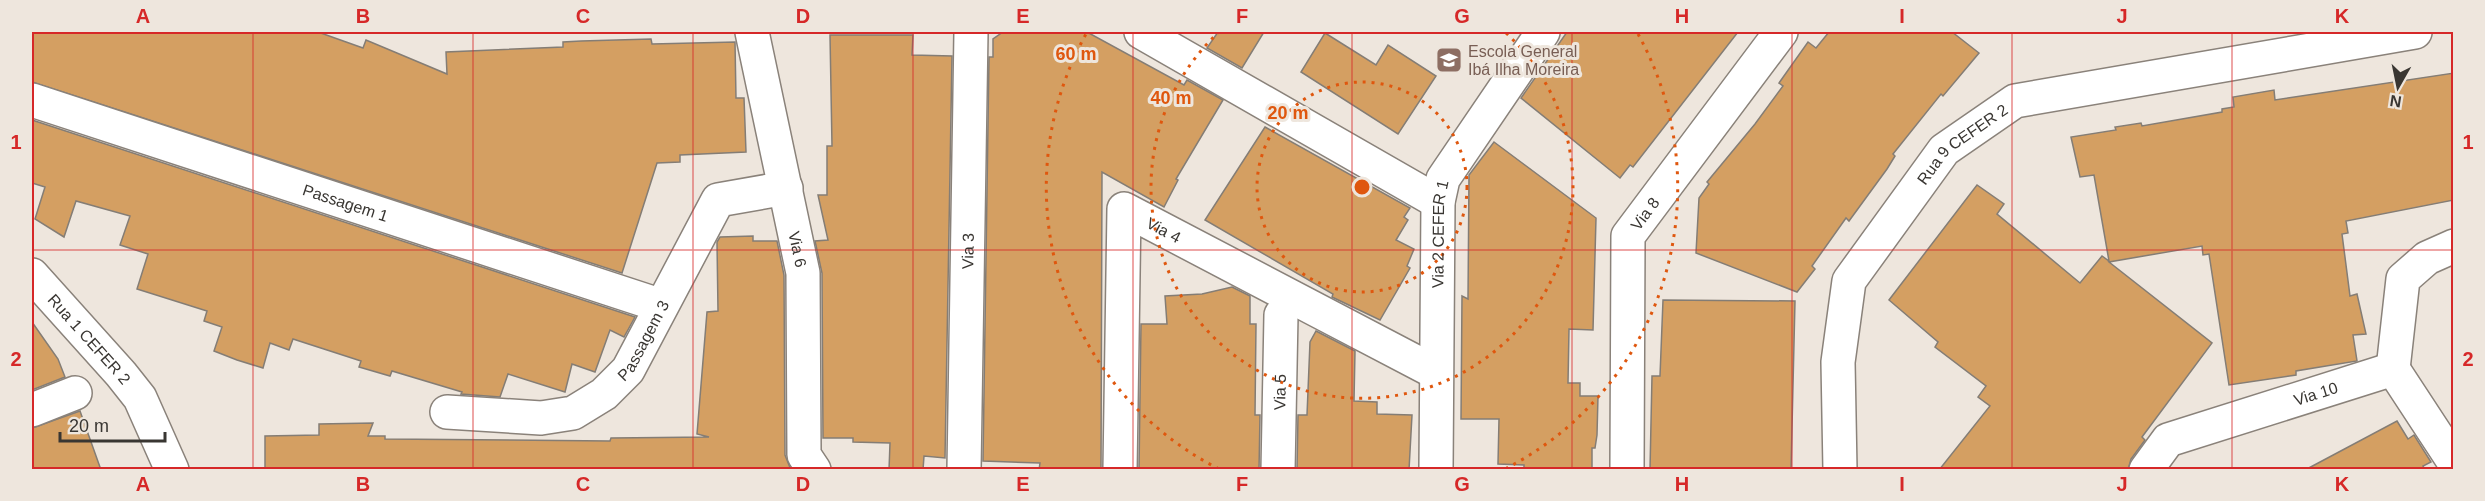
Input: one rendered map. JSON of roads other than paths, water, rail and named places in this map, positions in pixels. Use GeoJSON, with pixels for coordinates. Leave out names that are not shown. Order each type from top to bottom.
{"type":"FeatureCollection","features":[{"type":"Feature","properties":{"kind":"street","name":"Via 6"},"geometry":{"type":"LineString","coordinates":[[752,32],[803,273],[804,455],[814,470]]}},
{"type":"Feature","properties":{"kind":"street","name":"Via 3"},"geometry":{"type":"LineString","coordinates":[[964,470],[971,32]]}},
{"type":"Feature","properties":{"kind":"street"},"geometry":{"type":"LineString","coordinates":[[1141,32],[1438,202]]}},
{"type":"Feature","properties":{"kind":"street","name":"Via 2 CEFER 1"},"geometry":{"type":"LineString","coordinates":[[1436,470],[1438,202],[1443,179],[1543,32]]}},
{"type":"Feature","properties":{"kind":"street","name":"Via 8"},"geometry":{"type":"LineString","coordinates":[[1626,470],[1628,236],[1781,32]]}},
{"type":"Feature","properties":{"kind":"street","name":"Rua 9 CEFER 2"},"geometry":{"type":"LineString","coordinates":[[1840,470],[1838,362],[1849,281],[1944,150],[2014,101],[2415,32]]}},
{"type":"Feature","properties":{"kind":"street","name":"Passagem 1"},"geometry":{"type":"LineString","coordinates":[[32,100],[659,305]]}},
{"type":"Feature","properties":{"kind":"street","name":"Passagem 3"},"geometry":{"type":"LineString","coordinates":[[447,412],[541,418],[573,413],[604,394],[628,370],[659,305],[718,200],[786,188]]}},
{"type":"Feature","properties":{"kind":"street","name":"Via 4"},"geometry":{"type":"LineString","coordinates":[[1120,470],[1124,209],[1435,372]]}},
{"type":"Feature","properties":{"kind":"street"},"geometry":{"type":"LineString","coordinates":[[2454,246],[2427,258],[2403,279],[2393,369],[2454,462]]}},
{"type":"Feature","properties":{"kind":"street","name":"Rua 1 CEFER 2"},"geometry":{"type":"LineString","coordinates":[[32,275],[140,398],[172,470]]}},
{"type":"Feature","properties":{"kind":"street","name":"Via 5"},"geometry":{"type":"LineString","coordinates":[[1278,470],[1281,315]]}},
{"type":"Feature","properties":{"kind":"street","name":"Via 10"},"geometry":{"type":"LineString","coordinates":[[2146,470],[2168,440],[2393,369]]}},
{"type":"Feature","properties":{"kind":"street"},"geometry":{"type":"LineString","coordinates":[[32,410],[75,393]]}},
{"type":"Feature","properties":{"kind":"place","name":"Escola General Ibá Ilha Moreira"},"geometry":{"type":"Point","coordinates":[1449,60]}}]}
